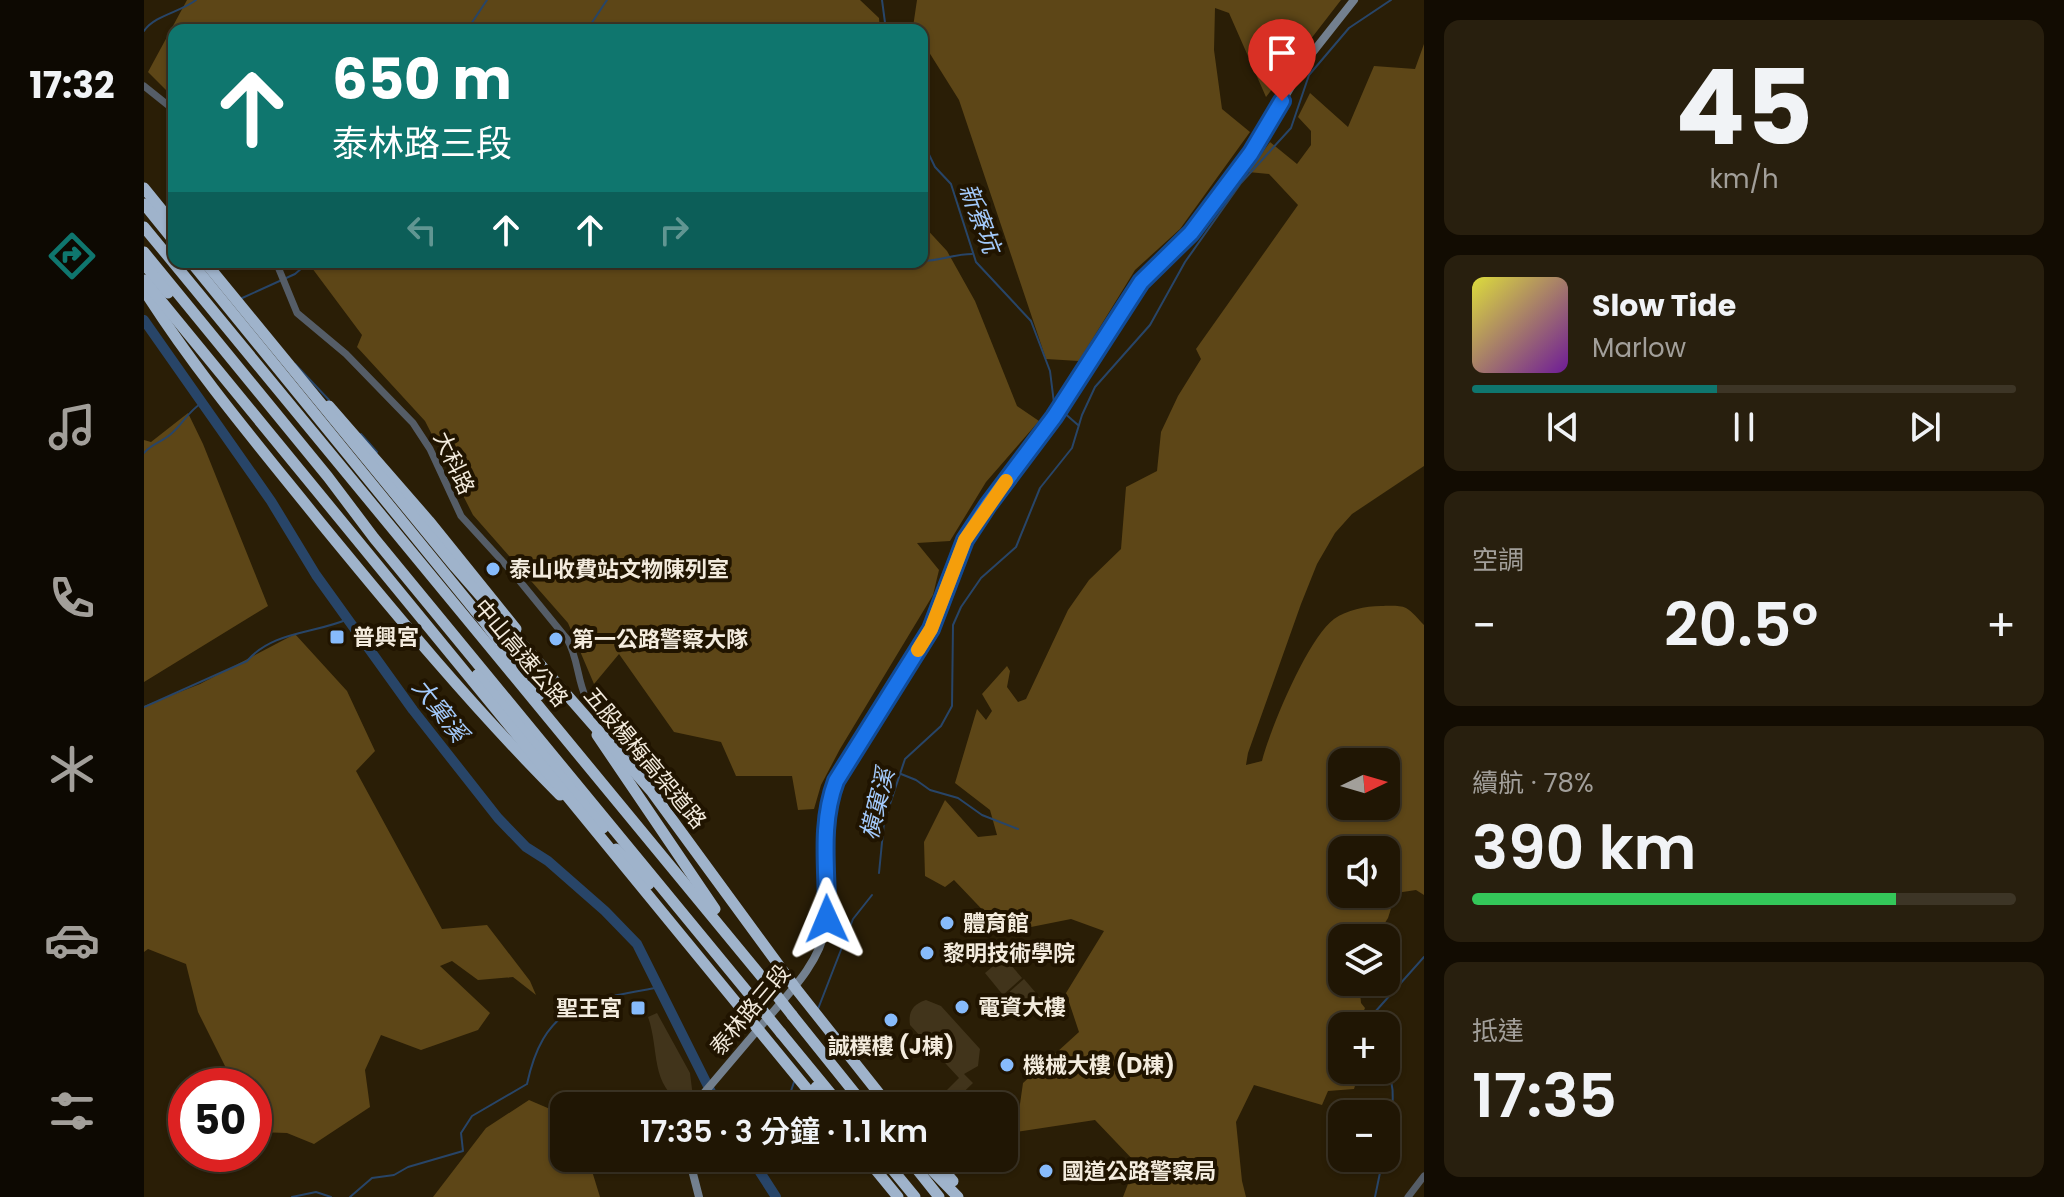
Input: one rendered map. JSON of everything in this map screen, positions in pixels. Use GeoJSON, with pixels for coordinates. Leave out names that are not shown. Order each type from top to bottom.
{"type":"FeatureCollection","features":[{"type":"Feature","properties":{"kind":"highway"},"geometry":{"type":"LineString","coordinates":[[144,188],[168,218]]}},
{"type":"Feature","properties":{"kind":"highway"},"geometry":{"type":"LineString","coordinates":[[144,206],[168,232]]}},
{"type":"Feature","properties":{"kind":"highway","name":"中山高速公路"},"geometry":{"type":"LineString","coordinates":[[144,227],[168,256]]}},
{"type":"Feature","properties":{"kind":"highway","name":"中山高速公路"},"geometry":{"type":"LineString","coordinates":[[144,252],[779,1035],[829,1092]]}},
{"type":"Feature","properties":{"kind":"highway"},"geometry":{"type":"LineString","coordinates":[[144,264],[649,884],[757,1008]]}},
{"type":"Feature","properties":{"kind":"highway","name":"中山高速公路"},"geometry":{"type":"LineString","coordinates":[[178,268],[854,1092]]}},
{"type":"Feature","properties":{"kind":"highway"},"geometry":{"type":"LineString","coordinates":[[196,268],[482,619],[583,759]]}},
{"type":"Feature","properties":{"kind":"highway","name":"五股楊梅高架道路"},"geometry":{"type":"LineString","coordinates":[[208,268],[484,601],[652,792],[797,990],[878,1092]]}},
{"type":"Feature","properties":{"kind":"highway"},"geometry":{"type":"LineString","coordinates":[[209,268],[246,307],[429,521],[577,706],[748,960]]}},
{"type":"Feature","properties":{"kind":"highway"},"geometry":{"type":"LineString","coordinates":[[144,280],[810,1092]]}},
{"type":"Feature","properties":{"kind":"highway"},"geometry":{"type":"LineString","coordinates":[[144,290],[218,396],[462,692],[649,884]]}},
{"type":"Feature","properties":{"kind":"highway"},"geometry":{"type":"LineString","coordinates":[[319,477],[374,538]]}},
{"type":"Feature","properties":{"kind":"highway"},"geometry":{"type":"LineString","coordinates":[[779,1035],[820,1092]]}},
{"type":"Feature","properties":{"kind":"highway"},"geometry":{"type":"LineString","coordinates":[[877,1172],[896,1197]]}},
{"type":"Feature","properties":{"kind":"highway"},"geometry":{"type":"LineString","coordinates":[[894,1172],[915,1197]]}},
{"type":"Feature","properties":{"kind":"highway"},"geometry":{"type":"LineString","coordinates":[[919,1172],[939,1197]]}},
{"type":"Feature","properties":{"kind":"highway"},"geometry":{"type":"LineString","coordinates":[[934,1172],[958,1197]]}},
{"type":"Feature","properties":{"kind":"highway"},"geometry":{"type":"LineString","coordinates":[[945,1172],[966,1197]]}},
{"type":"Feature","properties":{"kind":"main road","name":"泰林路三段"},"geometry":{"type":"LineString","coordinates":[[705,1092],[814,958],[825,928],[825,826],[828,802],[836,781],[931,629],[965,540],[1055,416],[1141,282],[1191,233],[1251,153],[1309,57],[1354,0]]}},
{"type":"Feature","properties":{"kind":"main road"},"geometry":{"type":"LineString","coordinates":[[693,1172],[699,1197]]}},
{"type":"Feature","properties":{"kind":"street"},"geometry":{"type":"LineString","coordinates":[[144,86],[168,105]]}},
{"type":"Feature","properties":{"kind":"street","name":"大科路"},"geometry":{"type":"LineString","coordinates":[[278,268],[297,313],[346,354],[421,434],[461,516],[567,639],[586,698],[622,743],[795,985]]}},
{"type":"Feature","properties":{"kind":"street"},"geometry":{"type":"LineString","coordinates":[[1408,1197],[1424,1176]]}},
{"type":"Feature","properties":{"kind":"shaded area"},"geometry":{"type":"Polygon","coordinates":[[[187,0],[860,0],[879,18],[880,24],[174,24],[187,0]]]}},
{"type":"Feature","properties":{"kind":"shaded area"},"geometry":{"type":"Polygon","coordinates":[[[917,0],[1341,0],[1266,97],[1229,13],[1215,8],[1214,50],[1222,109],[1250,132],[1180,229],[1135,270],[1079,361],[1046,359],[959,100],[928,51],[928,24],[913,24],[917,0]]]}},
{"type":"Feature","properties":{"kind":"shaded area"},"geometry":{"type":"Polygon","coordinates":[[[168,35],[168,92],[148,72],[168,35]]]}},
{"type":"Feature","properties":{"kind":"shaded area"},"geometry":{"type":"Polygon","coordinates":[[[1424,44],[1424,466],[1352,514],[1335,533],[1317,564],[1301,604],[1246,765],[1262,761],[1281,707],[1302,664],[1334,619],[1369,607],[1397,606],[1408,609],[1424,625],[1424,895],[1416,890],[1400,892],[1400,836],[1328,836],[1328,908],[1391,908],[1384,924],[1328,924],[1328,996],[1360,996],[1365,1008],[1363,1012],[1328,1012],[1328,1084],[1356,1084],[1354,1089],[1328,1091],[1322,1105],[1254,1085],[1236,1122],[1246,1197],[1123,1197],[1136,1163],[1095,1120],[1018,1132],[1023,1083],[1079,1032],[1066,993],[1104,931],[1071,919],[1031,927],[995,923],[954,880],[945,887],[925,876],[924,842],[945,800],[978,837],[997,835],[990,810],[955,783],[977,709],[986,720],[992,711],[982,694],[1007,666],[1010,671],[1007,687],[1018,702],[1026,699],[1068,610],[1089,580],[1121,549],[1126,487],[1157,471],[1161,432],[1201,359],[1196,349],[1298,205],[1269,174],[1248,172],[1270,142],[1297,164],[1311,145],[1311,131],[1298,117],[1310,93],[1348,127],[1374,66],[1415,69],[1424,44]]]}},
{"type":"Feature","properties":{"kind":"shaded area"},"geometry":{"type":"Polygon","coordinates":[[[928,230],[947,251],[975,301],[1017,406],[1039,421],[986,482],[950,541],[917,543],[939,570],[933,595],[840,749],[821,785],[814,809],[798,810],[792,776],[736,776],[721,742],[674,732],[619,654],[594,684],[568,623],[473,515],[425,421],[357,347],[362,335],[312,268],[928,268],[928,230]]]}},
{"type":"Feature","properties":{"kind":"shaded area"},"geometry":{"type":"Polygon","coordinates":[[[188,413],[268,606],[144,682],[144,440],[151,442],[188,413]]]}},
{"type":"Feature","properties":{"kind":"shaded area"},"geometry":{"type":"Polygon","coordinates":[[[295,634],[347,691],[375,751],[356,771],[442,929],[487,925],[530,981],[536,995],[513,977],[478,980],[452,961],[440,966],[490,1013],[478,1030],[421,1050],[381,1035],[365,1070],[370,1107],[314,1144],[287,1133],[272,1132],[272,1068],[226,1068],[198,1012],[186,964],[148,949],[144,952],[144,706],[200,684],[295,634]]]}},
{"type":"Feature","properties":{"kind":"shaded area"},"geometry":{"type":"Polygon","coordinates":[[[1004,957],[1022,978],[1003,995],[985,973],[1004,957]]]}},
{"type":"Feature","properties":{"kind":"shaded area"},"geometry":{"type":"Polygon","coordinates":[[[1024,979],[1042,1000],[1024,1016],[1006,995],[1024,979]]]}},
{"type":"Feature","properties":{"kind":"shaded area"},"geometry":{"type":"Polygon","coordinates":[[[926,1000],[941,1006],[980,1049],[978,1066],[964,1074],[973,1083],[964,1092],[945,1092],[959,1078],[910,1025],[912,1009],[926,1000]]]}},
{"type":"Feature","properties":{"kind":"shaded area"},"geometry":{"type":"Polygon","coordinates":[[[657,1013],[690,1073],[692,1092],[670,1092],[666,1088],[648,1017],[657,1013]]]}},
{"type":"Feature","properties":{"kind":"shaded area"},"geometry":{"type":"Polygon","coordinates":[[[529,1100],[550,1109],[550,1172],[592,1172],[600,1197],[433,1197],[486,1128],[529,1100]]]}},
{"type":"Feature","properties":{"kind":"waterway"},"geometry":{"type":"LineString","coordinates":[[144,31],[155,21],[196,0]]}},
{"type":"Feature","properties":{"kind":"waterway"},"geometry":{"type":"LineString","coordinates":[[471,24],[487,0]]}},
{"type":"Feature","properties":{"kind":"waterway"},"geometry":{"type":"LineString","coordinates":[[591,24],[607,0]]}},
{"type":"Feature","properties":{"kind":"waterway","name":"新寮坑"},"geometry":{"type":"LineString","coordinates":[[882,0],[885,24]]}},
{"type":"Feature","properties":{"kind":"waterway","name":"橫窠溪"},"geometry":{"type":"LineString","coordinates":[[879,873],[884,822],[905,759],[941,726],[952,706],[953,625],[961,607],[981,578],[1016,547],[1040,488],[1072,448],[1095,387],[1150,325],[1185,262],[1241,183],[1291,128],[1309,75],[1349,28],[1391,0]]}},
{"type":"Feature","properties":{"kind":"waterway","name":"新寮坑"},"geometry":{"type":"LineString","coordinates":[[928,152],[935,167],[951,184],[976,262],[1031,321],[1050,371],[1057,406]]}},
{"type":"Feature","properties":{"kind":"waterway"},"geometry":{"type":"LineString","coordinates":[[928,261],[972,254]]}},
{"type":"Feature","properties":{"kind":"waterway"},"geometry":{"type":"LineString","coordinates":[[240,299],[302,268]]}},
{"type":"Feature","properties":{"kind":"waterway","name":"大窠溪"},"geometry":{"type":"LineString","coordinates":[[144,320],[271,501],[316,575],[413,710],[498,818],[526,847],[548,861],[605,911],[637,944],[711,1092]]}},
{"type":"Feature","properties":{"kind":"waterway"},"geometry":{"type":"LineString","coordinates":[[295,364],[329,400]]}},
{"type":"Feature","properties":{"kind":"waterway"},"geometry":{"type":"LineString","coordinates":[[144,453],[171,434],[203,402]]}},
{"type":"Feature","properties":{"kind":"waterway","name":"新寮坑"},"geometry":{"type":"LineString","coordinates":[[1062,411],[1078,425]]}},
{"type":"Feature","properties":{"kind":"waterway"},"geometry":{"type":"LineString","coordinates":[[361,434],[377,452]]}},
{"type":"Feature","properties":{"kind":"waterway"},"geometry":{"type":"LineString","coordinates":[[144,707],[247,661],[257,651],[281,638],[348,619]]}},
{"type":"Feature","properties":{"kind":"waterway"},"geometry":{"type":"LineString","coordinates":[[901,774],[930,790],[958,798],[982,815],[1018,829]]}},
{"type":"Feature","properties":{"kind":"waterway","name":"橫窠溪"},"geometry":{"type":"LineString","coordinates":[[818,1009],[853,919],[872,895]]}},
{"type":"Feature","properties":{"kind":"waterway"},"geometry":{"type":"LineString","coordinates":[[1375,1012],[1424,957]]}},
{"type":"Feature","properties":{"kind":"waterway"},"geometry":{"type":"LineString","coordinates":[[350,1197],[372,1178],[394,1175],[408,1167],[463,1151],[461,1133],[472,1116],[527,1084],[545,1036],[573,1010],[611,996],[660,987]]}},
{"type":"Feature","properties":{"kind":"waterway","name":"橫窠溪"},"geometry":{"type":"LineString","coordinates":[[791,1092],[794,1082]]}},
{"type":"Feature","properties":{"kind":"waterway"},"geometry":{"type":"LineString","coordinates":[[1392,1084],[1392,1100]]}},
{"type":"Feature","properties":{"kind":"waterway","name":"大窠溪"},"geometry":{"type":"LineString","coordinates":[[760,1172],[776,1197]]}},
{"type":"Feature","properties":{"kind":"waterway"},"geometry":{"type":"LineString","coordinates":[[1375,1197],[1380,1172]]}},
{"type":"Feature","properties":{"kind":"waterway"},"geometry":{"type":"LineString","coordinates":[[292,1197],[316,1192],[331,1197]]}},
{"type":"Feature","properties":{"kind":"slow traffic"},"geometry":{"type":"LineString","coordinates":[[918,650],[931,629],[965,540],[1006,481]]}},
{"type":"Feature","properties":{"kind":"place","name":"泰山收費站文物陳列室"},"geometry":{"type":"Point","coordinates":[493,569]}},
{"type":"Feature","properties":{"kind":"place","name":"普興宮"},"geometry":{"type":"Point","coordinates":[337,637]}},
{"type":"Feature","properties":{"kind":"place","name":"第一公路警察大隊"},"geometry":{"type":"Point","coordinates":[556,639]}},
{"type":"Feature","properties":{"kind":"place","name":"體育館"},"geometry":{"type":"Point","coordinates":[947,923]}},
{"type":"Feature","properties":{"kind":"place","name":"黎明技術學院"},"geometry":{"type":"Point","coordinates":[927,953]}},
{"type":"Feature","properties":{"kind":"place","name":"電資大樓"},"geometry":{"type":"Point","coordinates":[962,1007]}},
{"type":"Feature","properties":{"kind":"place","name":"聖王宮"},"geometry":{"type":"Point","coordinates":[638,1008]}},
{"type":"Feature","properties":{"kind":"place","name":"誠樸樓 (J棟)"},"geometry":{"type":"Point","coordinates":[891,1020]}},
{"type":"Feature","properties":{"kind":"place","name":"機械大樓 (D棟)"},"geometry":{"type":"Point","coordinates":[1007,1065]}},
{"type":"Feature","properties":{"kind":"place","name":"國道公路警察局"},"geometry":{"type":"Point","coordinates":[1046,1171]}},
{"type":"Feature","properties":{"kind":"route"},"geometry":{"type":"LineString","coordinates":[[827,919],[825,826],[828,802],[836,781],[931,629],[965,540],[1054,417],[1121,309],[1141,282],[1191,233],[1251,153],[1282,101]]}}]}
